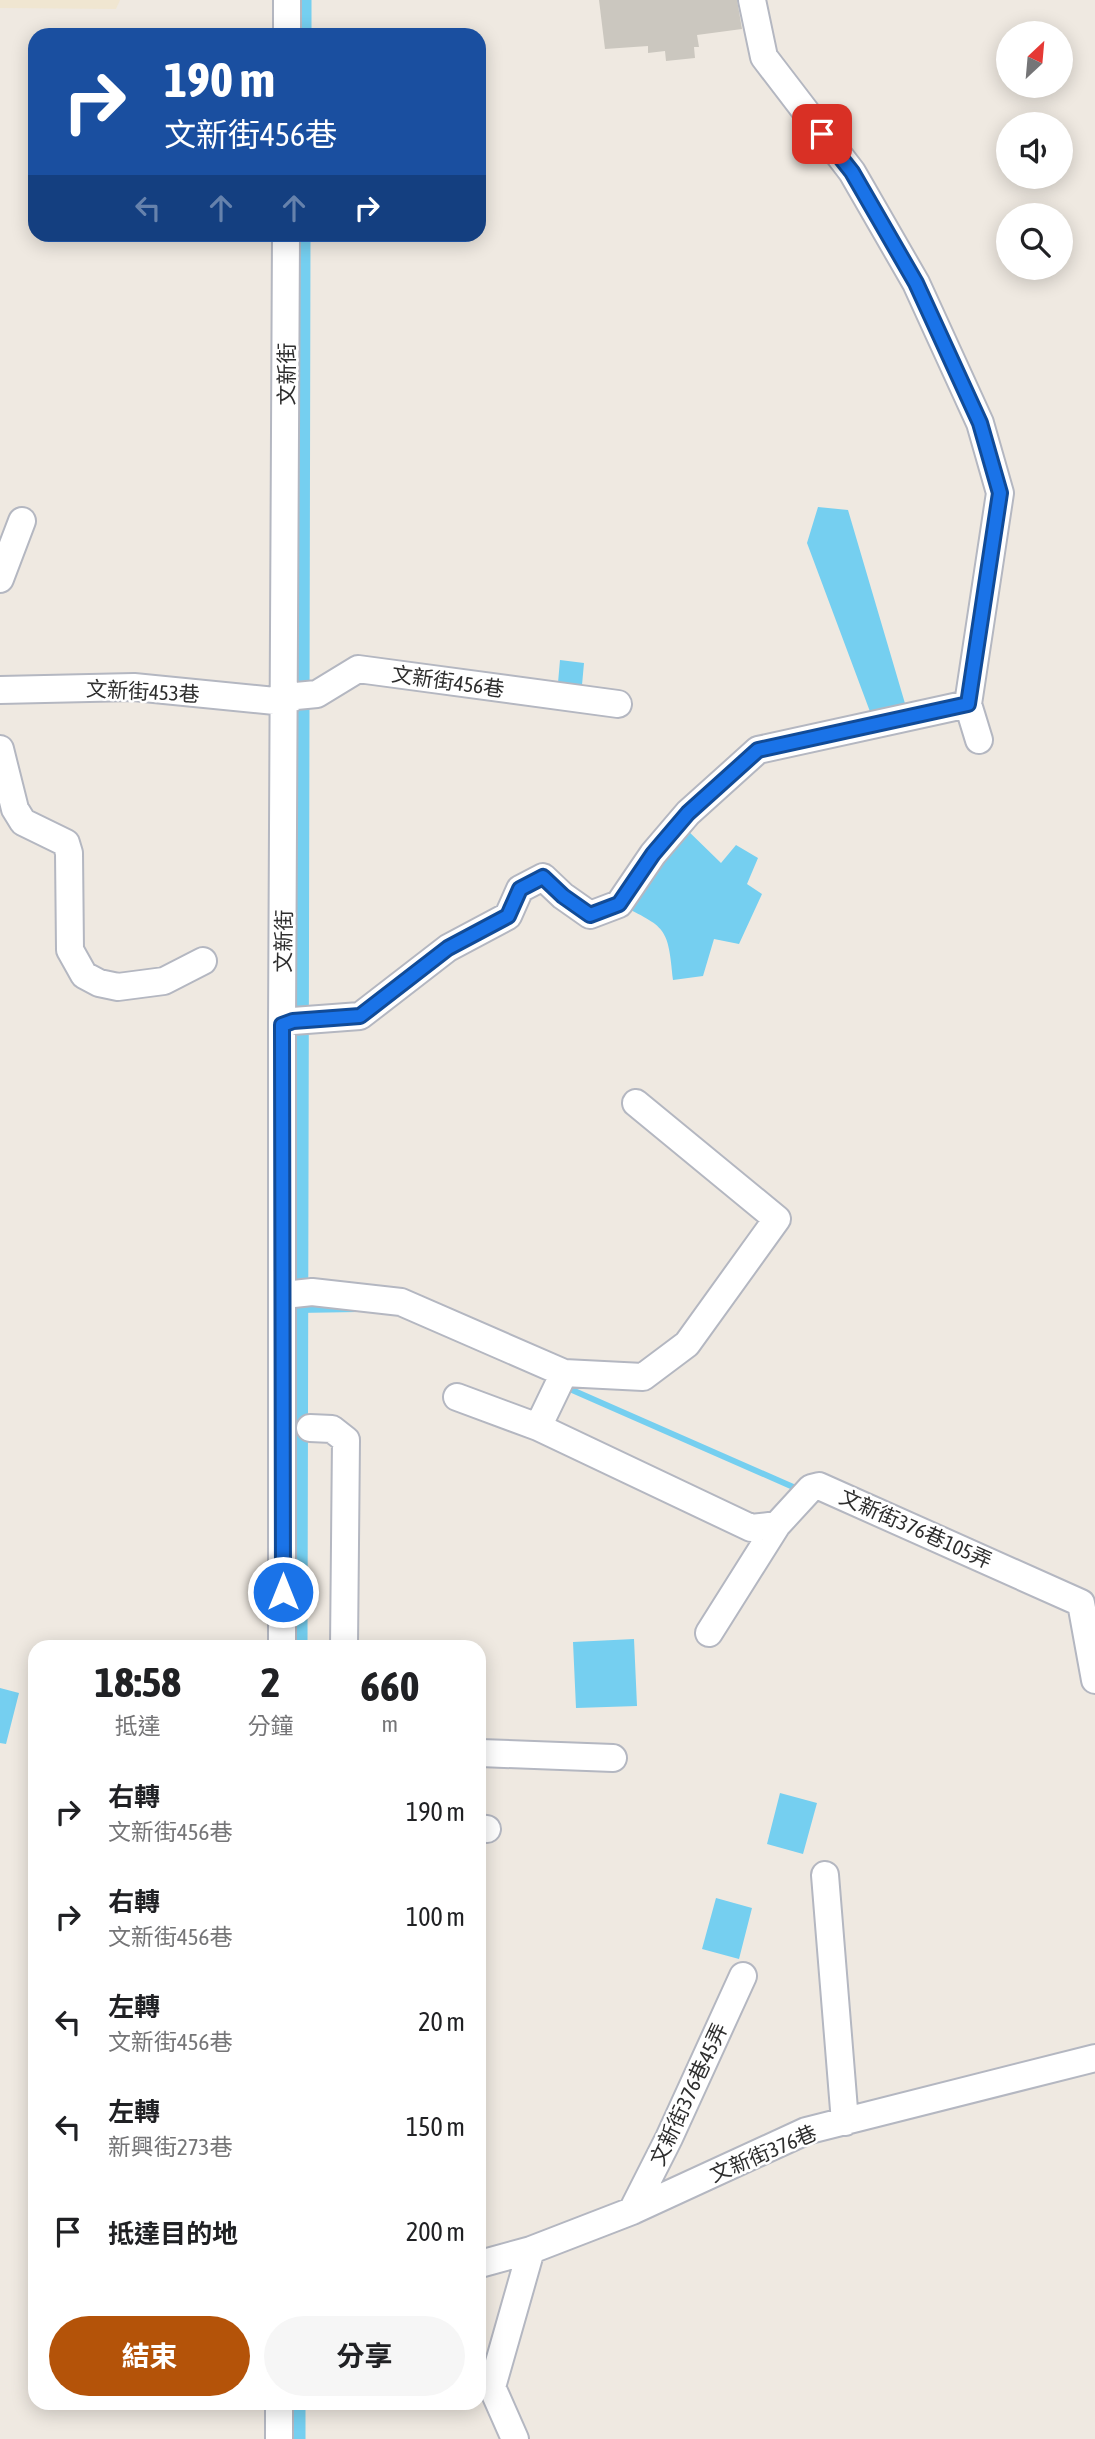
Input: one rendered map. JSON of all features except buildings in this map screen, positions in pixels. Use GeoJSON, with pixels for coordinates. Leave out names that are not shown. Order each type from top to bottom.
{"type":"FeatureCollection","features":[{"type":"Feature","properties":{"kind":"street"},"geometry":{"type":"LineString","coordinates":[[287,0],[287,28]]}},
{"type":"Feature","properties":{"kind":"street"},"geometry":{"type":"LineString","coordinates":[[752,0],[764,57],[852,172],[916,283],[980,423],[1000,493],[968,704],[979,740]]}},
{"type":"Feature","properties":{"kind":"street","name":"文新街"},"geometry":{"type":"LineString","coordinates":[[282,1640],[297,1293],[288,1023],[300,697],[286,242]]}},
{"type":"Feature","properties":{"kind":"street"},"geometry":{"type":"LineString","coordinates":[[0,579],[22,521]]}},
{"type":"Feature","properties":{"kind":"street","name":"文新街456巷"},"geometry":{"type":"LineString","coordinates":[[300,697],[358,669],[618,704]]}},
{"type":"Feature","properties":{"kind":"street","name":"文新街453巷"},"geometry":{"type":"LineString","coordinates":[[0,690],[134,687],[300,697]]}},
{"type":"Feature","properties":{"kind":"street"},"geometry":{"type":"LineString","coordinates":[[288,1023],[360,1016],[448,948],[508,916],[520,889],[543,877],[563,896],[590,915],[619,904],[653,854],[688,813],[758,750],[968,704]]}},
{"type":"Feature","properties":{"kind":"street"},"geometry":{"type":"LineString","coordinates":[[0,750],[15,809],[23,822],[66,843],[69,853],[70,950],[84,975],[99,983],[118,987],[164,981],[204,961]]}},
{"type":"Feature","properties":{"kind":"street"},"geometry":{"type":"LineString","coordinates":[[297,1293],[401,1302],[560,1380],[643,1377],[687,1344],[777,1219],[636,1102]]}},
{"type":"Feature","properties":{"kind":"street"},"geometry":{"type":"LineString","coordinates":[[538,1426],[560,1380]]}},
{"type":"Feature","properties":{"kind":"street"},"geometry":{"type":"LineString","coordinates":[[457,1397],[538,1426],[751,1528],[777,1525]]}},
{"type":"Feature","properties":{"kind":"street"},"geometry":{"type":"LineString","coordinates":[[310,1428],[332,1429],[346,1440],[344,1640]]}},
{"type":"Feature","properties":{"kind":"street","name":"文新街376巷105弄"},"geometry":{"type":"LineString","coordinates":[[709,1633],[777,1525],[806,1494],[819,1486],[983,1558],[1083,1613],[1095,1681]]}},
{"type":"Feature","properties":{"kind":"street"},"geometry":{"type":"LineString","coordinates":[[486,1753],[613,1758]]}},
{"type":"Feature","properties":{"kind":"street"},"geometry":{"type":"LineString","coordinates":[[825,1875],[845,2122]]}},
{"type":"Feature","properties":{"kind":"street","name":"文新街376巷45弄"},"geometry":{"type":"LineString","coordinates":[[632,2211],[669,2138],[743,1976]]}},
{"type":"Feature","properties":{"kind":"street","name":"文新街376巷"},"geometry":{"type":"LineString","coordinates":[[486,2262],[531,2250],[632,2211],[806,2132],[1095,2058]]}},
{"type":"Feature","properties":{"kind":"street"},"geometry":{"type":"LineString","coordinates":[[515,2439],[492,2387],[531,2250]]}},
{"type":"Feature","properties":{"kind":"street"},"geometry":{"type":"LineString","coordinates":[[279,2410],[279,2439]]}},
{"type":"Feature","properties":{"kind":"shaded area"},"geometry":{"type":"Polygon","coordinates":[[[0,0],[120,0],[116,9],[0,8],[0,0]]]}},
{"type":"Feature","properties":{"kind":"water"},"geometry":{"type":"Polygon","coordinates":[[[818,507],[848,510],[909,717],[875,725],[807,543],[818,507]]]}},
{"type":"Feature","properties":{"kind":"water"},"geometry":{"type":"Polygon","coordinates":[[[560,660],[584,663],[582,685],[558,683],[560,660]]]}},
{"type":"Feature","properties":{"kind":"water"},"geometry":{"type":"Polygon","coordinates":[[[680,823],[721,863],[736,845],[758,858],[747,884],[762,894],[739,944],[714,939],[703,976],[673,980],[669,949],[662,931],[647,918],[619,904],[680,823]]]}},
{"type":"Feature","properties":{"kind":"water"},"geometry":{"type":"Polygon","coordinates":[[[634,1639],[637,1706],[576,1708],[573,1642],[634,1639]]]}},
{"type":"Feature","properties":{"kind":"water"},"geometry":{"type":"Polygon","coordinates":[[[0,1688],[19,1693],[6,1744],[0,1743],[0,1688]]]}},
{"type":"Feature","properties":{"kind":"water"},"geometry":{"type":"Polygon","coordinates":[[[780,1793],[817,1803],[803,1854],[767,1844],[780,1793]]]}},
{"type":"Feature","properties":{"kind":"water"},"geometry":{"type":"Polygon","coordinates":[[[716,1898],[752,1908],[739,1959],[702,1949],[716,1898]]]}},
{"type":"Feature","properties":{"kind":"waterway"},"geometry":{"type":"LineString","coordinates":[[301,0],[301,28]]}},
{"type":"Feature","properties":{"kind":"waterway"},"geometry":{"type":"LineString","coordinates":[[297,1640],[300,242]]}},
{"type":"Feature","properties":{"kind":"waterway"},"geometry":{"type":"LineString","coordinates":[[297,1310],[358,1309]]}},
{"type":"Feature","properties":{"kind":"waterway"},"geometry":{"type":"LineString","coordinates":[[563,1386],[800,1490]]}},
{"type":"Feature","properties":{"kind":"waterway"},"geometry":{"type":"LineString","coordinates":[[295,2410],[295,2439]]}},
{"type":"Feature","properties":{"kind":"route"},"geometry":{"type":"LineString","coordinates":[[283,1592],[282,1025],[293,1021],[360,1016],[448,948],[508,916],[520,889],[543,877],[563,896],[590,915],[619,904],[653,854],[688,813],[758,750],[968,704],[1000,493],[980,423],[916,283],[852,172],[822,134]]}}]}
